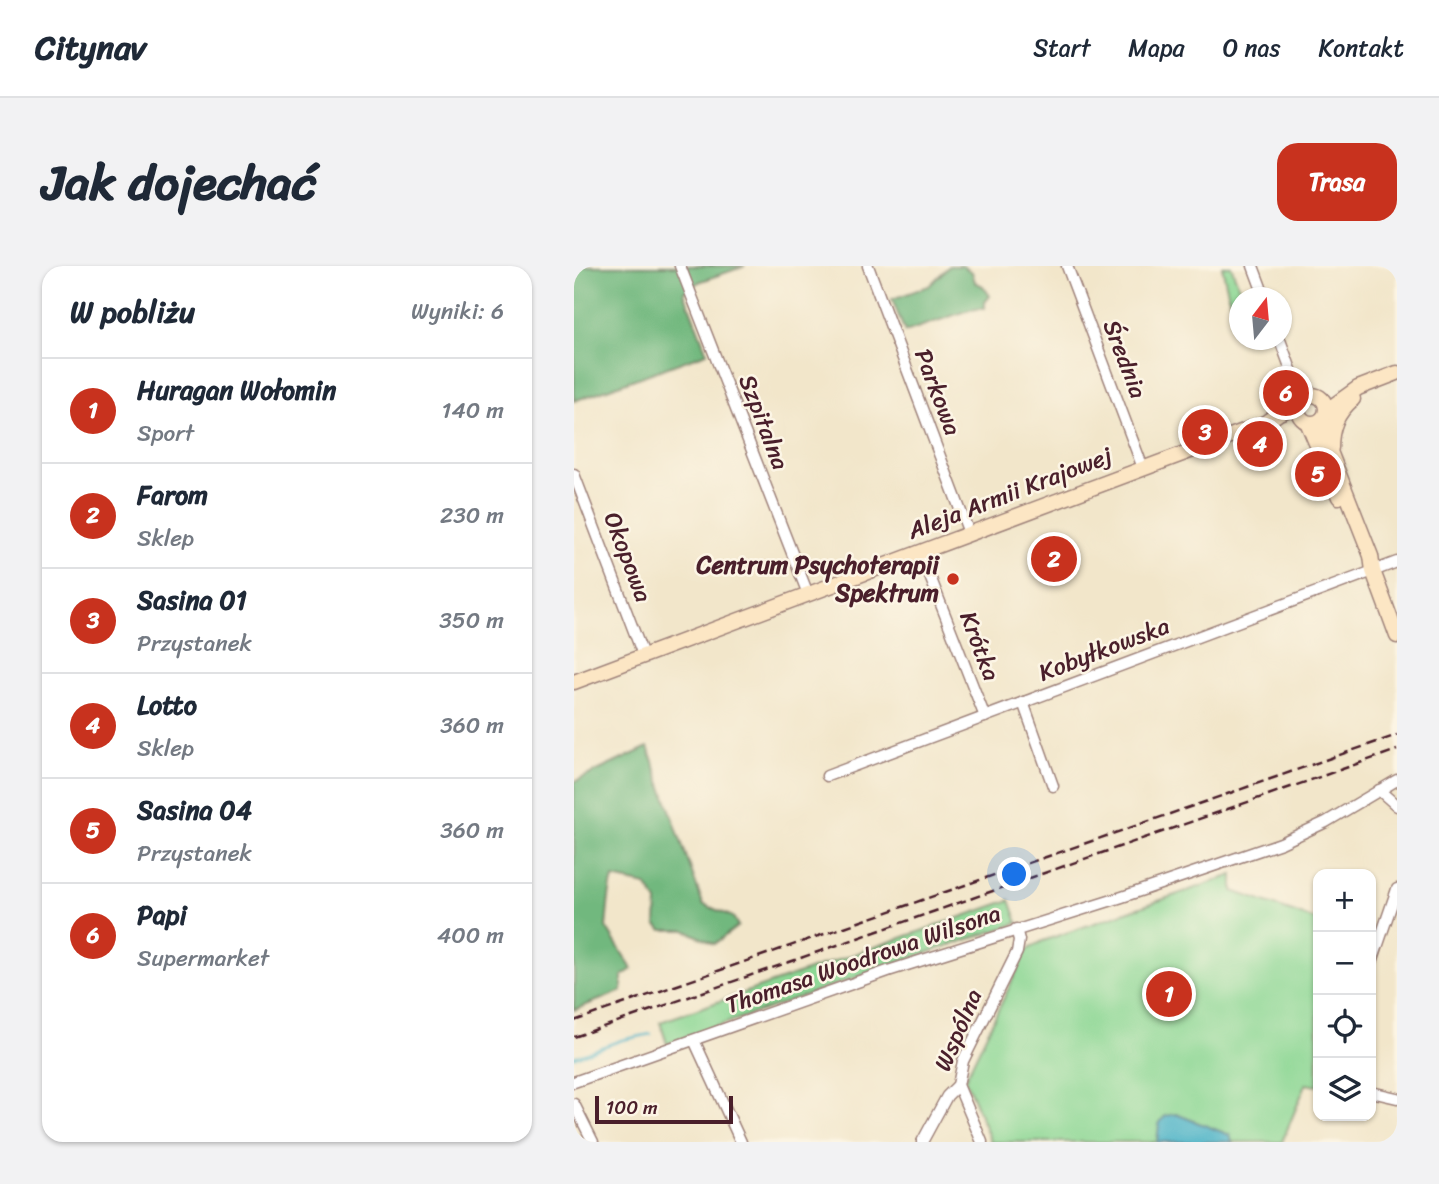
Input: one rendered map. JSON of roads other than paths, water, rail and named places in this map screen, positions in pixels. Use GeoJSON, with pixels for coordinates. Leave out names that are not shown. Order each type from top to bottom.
{"type":"FeatureCollection","features":[{"type":"Feature","properties":{"kind":"street","name":"Szpitalna"},"geometry":{"type":"LineString","coordinates":[[680,266],[808,594]]}},
{"type":"Feature","properties":{"kind":"street","name":"Parkowa"},"geometry":{"type":"LineString","coordinates":[[868,266],[969,533]]}},
{"type":"Feature","properties":{"kind":"street","name":"Średnia"},"geometry":{"type":"LineString","coordinates":[[1067,266],[1143,468]]}},
{"type":"Feature","properties":{"kind":"street"},"geometry":{"type":"LineString","coordinates":[[1253,266],[1261,287]]}},
{"type":"Feature","properties":{"kind":"street"},"geometry":{"type":"LineString","coordinates":[[1284,350],[1309,407],[1363,559],[1373,571]]}},
{"type":"Feature","properties":{"kind":"street","name":"Aleja Armii Krajowej"},"geometry":{"type":"LineString","coordinates":[[574,682],[1309,407],[1345,390],[1362,387],[1397,373]]}},
{"type":"Feature","properties":{"kind":"street"},"geometry":{"type":"LineString","coordinates":[[1331,453],[1337,416],[1362,387]]}},
{"type":"Feature","properties":{"kind":"street"},"geometry":{"type":"LineString","coordinates":[[1309,407],[1331,453],[1371,556],[1373,571],[1397,636]]}},
{"type":"Feature","properties":{"kind":"street","name":"Okopowa"},"geometry":{"type":"LineString","coordinates":[[574,474],[643,655]]}},
{"type":"Feature","properties":{"kind":"street","name":"Krótka"},"geometry":{"type":"LineString","coordinates":[[920,551],[985,717]]}},
{"type":"Feature","properties":{"kind":"street","name":"Kobyłkowska"},"geometry":{"type":"LineString","coordinates":[[827,776],[1397,562]]}},
{"type":"Feature","properties":{"kind":"street"},"geometry":{"type":"LineString","coordinates":[[1023,702],[1053,786]]}},
{"type":"Feature","properties":{"kind":"street","name":"Thomasa Woodrowa Wilsona"},"geometry":{"type":"LineString","coordinates":[[574,1082],[888,971],[1122,897],[1281,843],[1326,822],[1397,780]]}},
{"type":"Feature","properties":{"kind":"street"},"geometry":{"type":"LineString","coordinates":[[1379,790],[1397,806]]}},
{"type":"Feature","properties":{"kind":"street"},"geometry":{"type":"LineString","coordinates":[[1376,950],[1397,889]]}},
{"type":"Feature","properties":{"kind":"street","name":"Wspólna"},"geometry":{"type":"LineString","coordinates":[[922,1142],[947,1096],[958,1085],[963,1061],[1017,952],[1019,940],[1016,929]]}},
{"type":"Feature","properties":{"kind":"street"},"geometry":{"type":"LineString","coordinates":[[694,1040],[741,1142]]}},
{"type":"Feature","properties":{"kind":"street"},"geometry":{"type":"LineString","coordinates":[[958,1085],[982,1142]]}},
{"type":"Feature","properties":{"kind":"street"},"geometry":{"type":"LineString","coordinates":[[1376,1093],[1397,1098]]}},
{"type":"Feature","properties":{"kind":"street"},"geometry":{"type":"LineString","coordinates":[[574,1104],[593,1142]]}},
{"type":"Feature","properties":{"kind":"water"},"geometry":{"type":"Polygon","coordinates":[[[1176,1114],[1230,1135],[1232,1142],[1157,1142],[1159,1124],[1165,1116],[1176,1114]]]}},
{"type":"Feature","properties":{"kind":"waterway"},"geometry":{"type":"LineString","coordinates":[[574,1057],[622,1040],[651,1034]]}},
{"type":"Feature","properties":{"kind":"railway"},"geometry":{"type":"LineString","coordinates":[[574,1021],[1397,735]]}},
{"type":"Feature","properties":{"kind":"railway"},"geometry":{"type":"LineString","coordinates":[[574,1037],[1397,750]]}},
{"type":"Feature","properties":{"kind":"place","name":"Papi"},"geometry":{"type":"Point","coordinates":[1286,393]}},
{"type":"Feature","properties":{"kind":"place","name":"Sasina 01"},"geometry":{"type":"Point","coordinates":[1205,432]}},
{"type":"Feature","properties":{"kind":"place","name":"Lotto"},"geometry":{"type":"Point","coordinates":[1260,444]}},
{"type":"Feature","properties":{"kind":"place","name":"Sasina 04"},"geometry":{"type":"Point","coordinates":[1318,474]}},
{"type":"Feature","properties":{"kind":"place","name":"Farom"},"geometry":{"type":"Point","coordinates":[1054,559]}},
{"type":"Feature","properties":{"kind":"place","name":"Centrum Psychoterapii Spektrum"},"geometry":{"type":"Point","coordinates":[953,579]}},
{"type":"Feature","properties":{"kind":"place","name":"Huragan Wołomin"},"geometry":{"type":"Point","coordinates":[1169,994]}}]}
